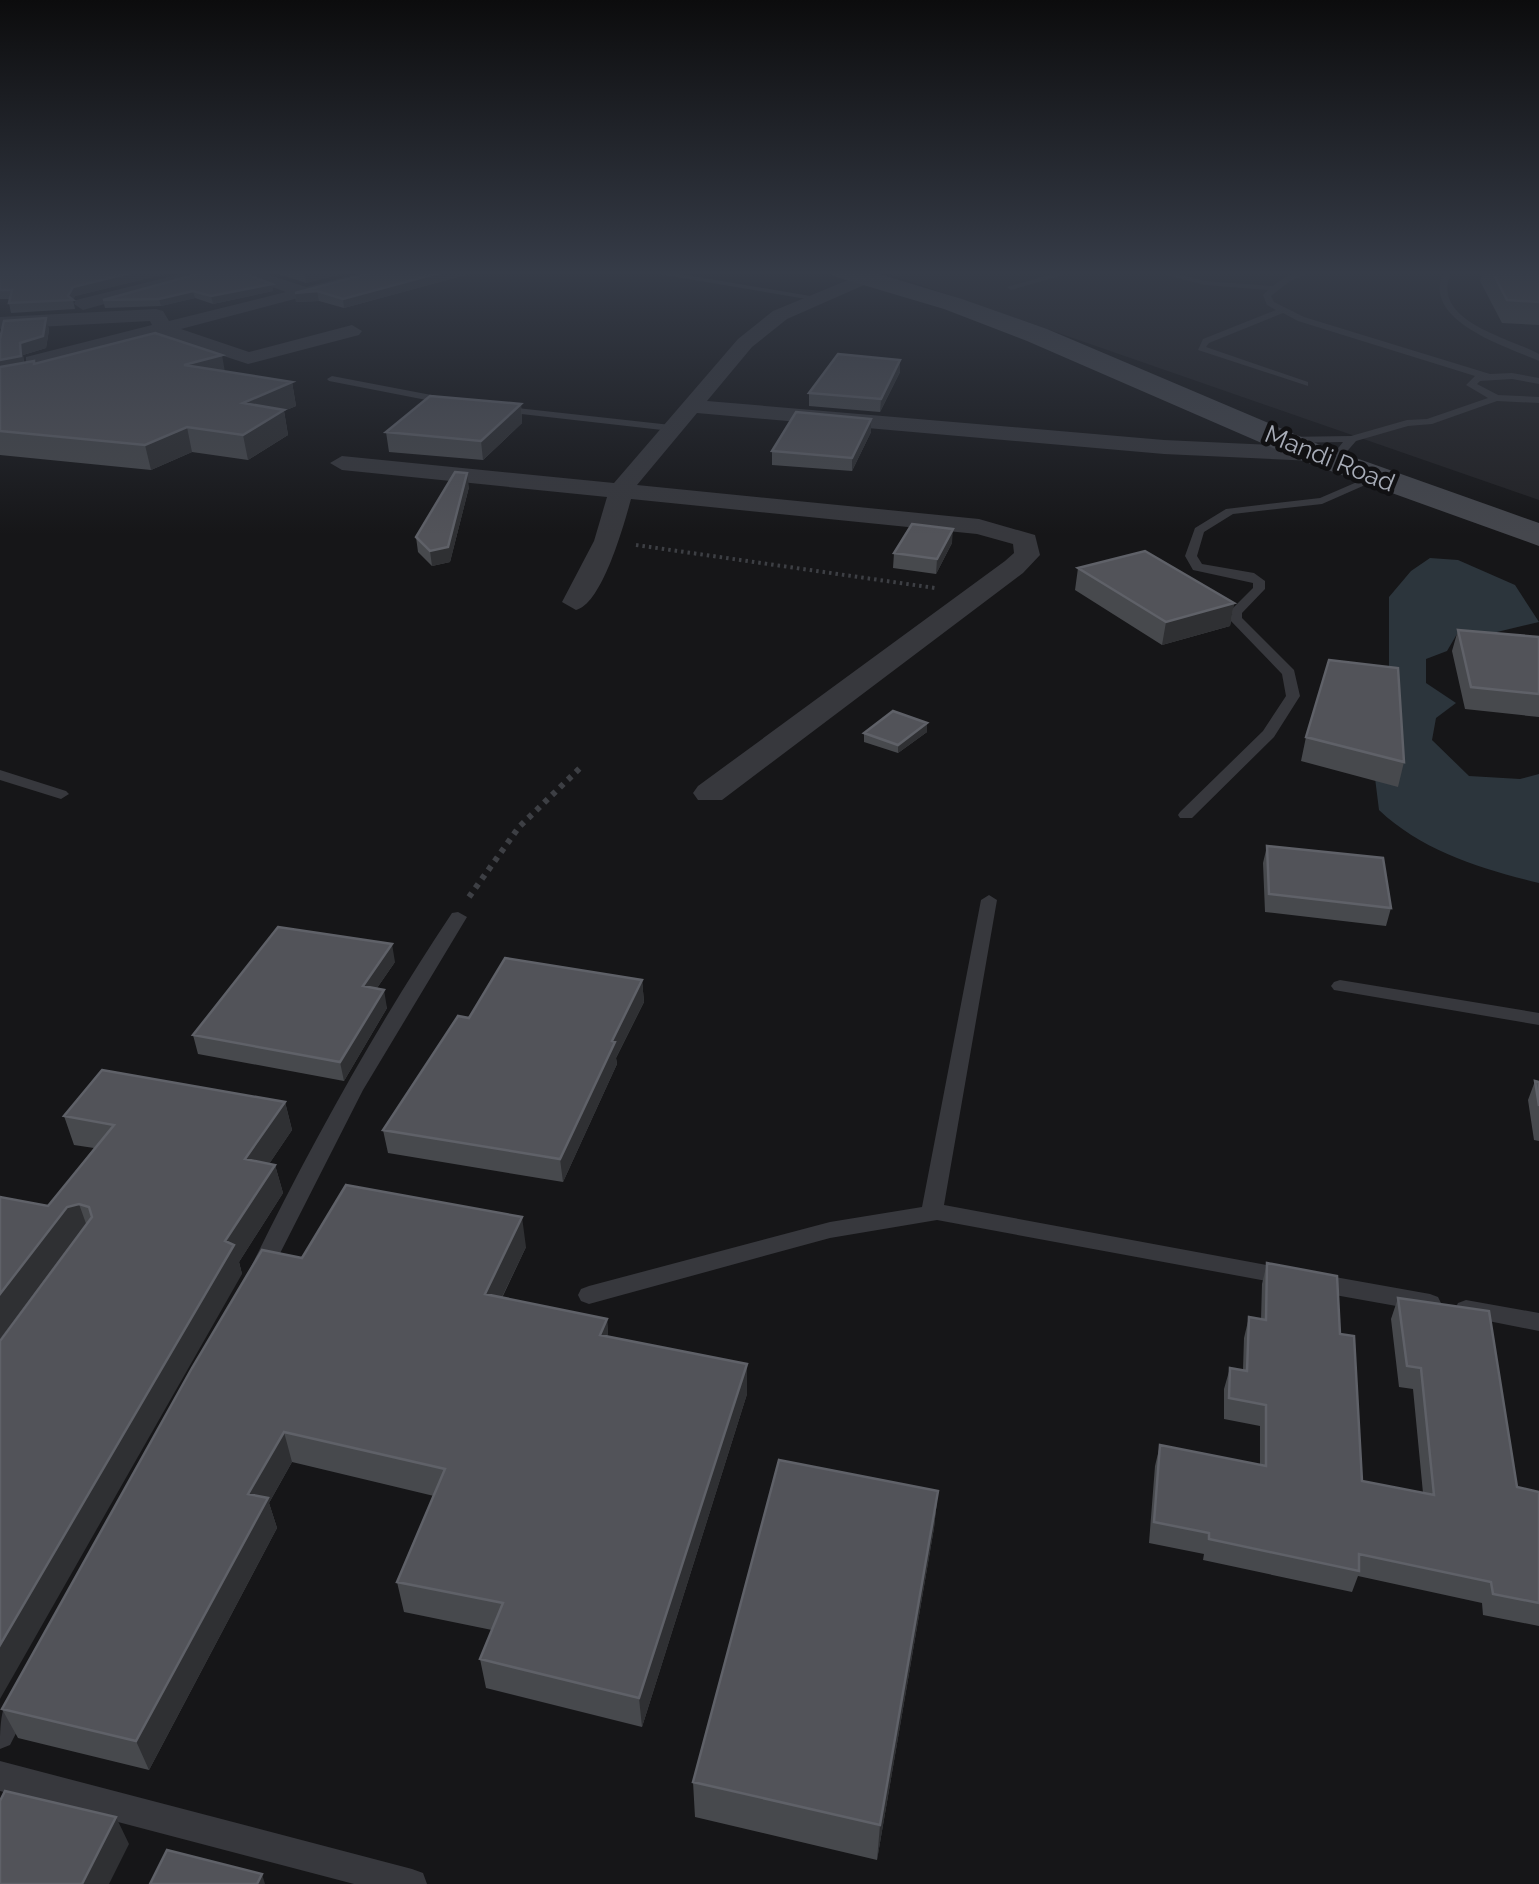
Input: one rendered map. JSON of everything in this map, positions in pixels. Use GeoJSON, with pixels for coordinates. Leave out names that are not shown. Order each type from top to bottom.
{"type":"FeatureCollection","features":[{"type":"Feature","properties":{"kind":"street"},"geometry":{"type":"LineString","coordinates":[[33,361],[42,359]]}},
{"type":"Feature","properties":{"kind":"street"},"geometry":{"type":"LineString","coordinates":[[576,602],[607,541],[621,490],[731,359]]}},
{"type":"Feature","properties":{"kind":"street","name":"Mandi Road"},"geometry":{"type":"LineString","coordinates":[[1094,359],[1282,440],[1333,451],[1375,478],[1539,535]]}},
{"type":"Feature","properties":{"kind":"street"},"geometry":{"type":"LineString","coordinates":[[17,380],[65,371]]}},
{"type":"Feature","properties":{"kind":"street"},"geometry":{"type":"LineString","coordinates":[[689,406],[1164,448],[1333,451]]}},
{"type":"Feature","properties":{"kind":"street"},"geometry":{"type":"LineString","coordinates":[[342,463],[979,527],[1026,540],[1027,556],[710,793]]}},
{"type":"Feature","properties":{"kind":"lane"},"geometry":{"type":"LineString","coordinates":[[1232,359],[1305,384]]}},
{"type":"Feature","properties":{"kind":"lane"},"geometry":{"type":"LineString","coordinates":[[1432,359],[1486,376],[1539,381]]}},
{"type":"Feature","properties":{"kind":"lane"},"geometry":{"type":"LineString","coordinates":[[1486,376],[1472,381],[1479,392],[1496,398],[1539,400]]}},
{"type":"Feature","properties":{"kind":"lane"},"geometry":{"type":"LineString","coordinates":[[332,379],[458,403]]}},
{"type":"Feature","properties":{"kind":"lane"},"geometry":{"type":"LineString","coordinates":[[1407,422],[1411,416],[1479,392]]}},
{"type":"Feature","properties":{"kind":"lane"},"geometry":{"type":"LineString","coordinates":[[1282,440],[1333,451],[1407,422],[1428,422],[1496,398]]}},
{"type":"Feature","properties":{"kind":"lane"},"geometry":{"type":"LineString","coordinates":[[493,408],[671,428]]}},
{"type":"Feature","properties":{"kind":"lane"},"geometry":{"type":"LineString","coordinates":[[1186,815],[1269,734],[1293,696],[1288,673],[1236,619],[1235,612],[1259,588],[1259,581],[1197,567],[1190,556],[1199,530],[1230,511],[1322,501],[1375,478]]}},
{"type":"Feature","properties":{"kind":"lane"},"geometry":{"type":"LineString","coordinates":[[0,775],[61,794]]}},
{"type":"Feature","properties":{"kind":"lane"},"geometry":{"type":"LineString","coordinates":[[932,1212],[989,900]]}},
{"type":"Feature","properties":{"kind":"lane"},"geometry":{"type":"LineString","coordinates":[[246,1296],[314,1158],[417,979],[458,917]]}},
{"type":"Feature","properties":{"kind":"lane"},"geometry":{"type":"LineString","coordinates":[[1340,986],[1539,1019]]}},
{"type":"Feature","properties":{"kind":"lane"},"geometry":{"type":"LineString","coordinates":[[589,1295],[830,1230],[932,1212],[1539,1322]]}},
{"type":"Feature","properties":{"kind":"lane"},"geometry":{"type":"LineString","coordinates":[[0,1735],[32,1675]]}},
{"type":"Feature","properties":{"kind":"lane"},"geometry":{"type":"LineString","coordinates":[[0,1776],[412,1884]]}},
{"type":"Feature","properties":{"kind":"path"},"geometry":{"type":"LineString","coordinates":[[607,541],[976,594]]}},
{"type":"Feature","properties":{"kind":"path"},"geometry":{"type":"LineString","coordinates":[[458,917],[498,854],[542,802],[582,766]]}},
{"type":"Feature","properties":{"kind":"shaded area"},"geometry":{"type":"Polygon","coordinates":[[[1133,359],[1539,359],[1539,500],[1133,359]]]}},
{"type":"Feature","properties":{"kind":"shaded area"},"geometry":{"type":"Polygon","coordinates":[[[1430,558],[1458,560],[1515,585],[1539,622],[1497,632],[1457,634],[1447,651],[1426,659],[1426,683],[1456,703],[1436,718],[1432,740],[1469,776],[1520,779],[1539,774],[1539,883],[1475,865],[1433,847],[1379,810],[1375,778],[1389,671],[1389,597],[1411,571],[1430,558]]]}},
{"type":"Feature","properties":{"kind":"building"},"geometry":{"type":"Polygon","coordinates":[[[54,359],[207,359],[184,365],[292,382],[243,403],[284,410],[243,435],[187,427],[145,445],[0,431],[0,367],[54,359]]]}},
{"type":"Feature","properties":{"kind":"building"},"geometry":{"type":"Polygon","coordinates":[[[834,359],[900,360],[881,399],[809,393],[834,359]]]}},
{"type":"Feature","properties":{"kind":"building"},"geometry":{"type":"Polygon","coordinates":[[[430,396],[521,404],[481,441],[386,432],[430,396]]]}},
{"type":"Feature","properties":{"kind":"building"},"geometry":{"type":"Polygon","coordinates":[[[796,412],[871,419],[852,458],[772,451],[796,412]]]}},
{"type":"Feature","properties":{"kind":"building"},"geometry":{"type":"Polygon","coordinates":[[[455,472],[467,473],[448,547],[430,551],[416,537],[455,472]]]}},
{"type":"Feature","properties":{"kind":"building"},"geometry":{"type":"Polygon","coordinates":[[[912,524],[953,529],[937,559],[894,553],[912,524]]]}},
{"type":"Feature","properties":{"kind":"building"},"geometry":{"type":"Polygon","coordinates":[[[1145,551],[1234,603],[1166,622],[1078,568],[1145,551]]]}},
{"type":"Feature","properties":{"kind":"building"},"geometry":{"type":"Polygon","coordinates":[[[1458,630],[1539,637],[1539,694],[1471,687],[1458,630]]]}},
{"type":"Feature","properties":{"kind":"building"},"geometry":{"type":"Polygon","coordinates":[[[1329,660],[1398,668],[1404,762],[1306,737],[1329,660]]]}},
{"type":"Feature","properties":{"kind":"building"},"geometry":{"type":"Polygon","coordinates":[[[893,711],[927,723],[898,745],[864,733],[893,711]]]}},
{"type":"Feature","properties":{"kind":"building"},"geometry":{"type":"Polygon","coordinates":[[[1267,846],[1383,858],[1391,908],[1269,894],[1267,846]]]}},
{"type":"Feature","properties":{"kind":"building"},"geometry":{"type":"Polygon","coordinates":[[[278,927],[392,944],[363,986],[384,990],[340,1062],[193,1035],[278,927]]]}},
{"type":"Feature","properties":{"kind":"building"},"geometry":{"type":"Polygon","coordinates":[[[505,958],[642,980],[560,1159],[383,1130],[458,1016],[469,1018],[505,958]]]}},
{"type":"Feature","properties":{"kind":"building"},"geometry":{"type":"Polygon","coordinates":[[[102,1070],[285,1102],[245,1159],[275,1165],[225,1241],[234,1245],[0,1645],[0,1341],[92,1217],[89,1207],[67,1207],[0,1294],[0,1197],[48,1206],[114,1125],[64,1116],[102,1070]]]}},
{"type":"Feature","properties":{"kind":"building"},"geometry":{"type":"Polygon","coordinates":[[[346,1185],[522,1217],[485,1294],[607,1319],[600,1335],[747,1364],[639,1698],[480,1659],[503,1603],[397,1582],[445,1469],[284,1432],[248,1494],[268,1498],[136,1741],[2,1709],[262,1250],[302,1258],[346,1185]]]}},
{"type":"Feature","properties":{"kind":"building"},"geometry":{"type":"Polygon","coordinates":[[[1267,1263],[1337,1276],[1340,1334],[1354,1336],[1362,1481],[1434,1495],[1421,1368],[1407,1366],[1398,1298],[1489,1311],[1517,1487],[1539,1492],[1539,1603],[1493,1594],[1491,1582],[1359,1554],[1359,1571],[1209,1539],[1209,1533],[1154,1522],[1160,1445],[1266,1466],[1266,1405],[1229,1398],[1230,1368],[1247,1371],[1249,1317],[1266,1320],[1267,1263]]]}},
{"type":"Feature","properties":{"kind":"building"},"geometry":{"type":"Polygon","coordinates":[[[779,1460],[938,1491],[880,1825],[693,1782],[779,1460]]]}},
{"type":"Feature","properties":{"kind":"building"},"geometry":{"type":"Polygon","coordinates":[[[5,1791],[116,1817],[82,1884],[0,1884],[0,1801],[5,1791]]]}},
{"type":"Feature","properties":{"kind":"building"},"geometry":{"type":"Polygon","coordinates":[[[167,1850],[262,1874],[257,1884],[150,1884],[167,1850]]]}}]}
